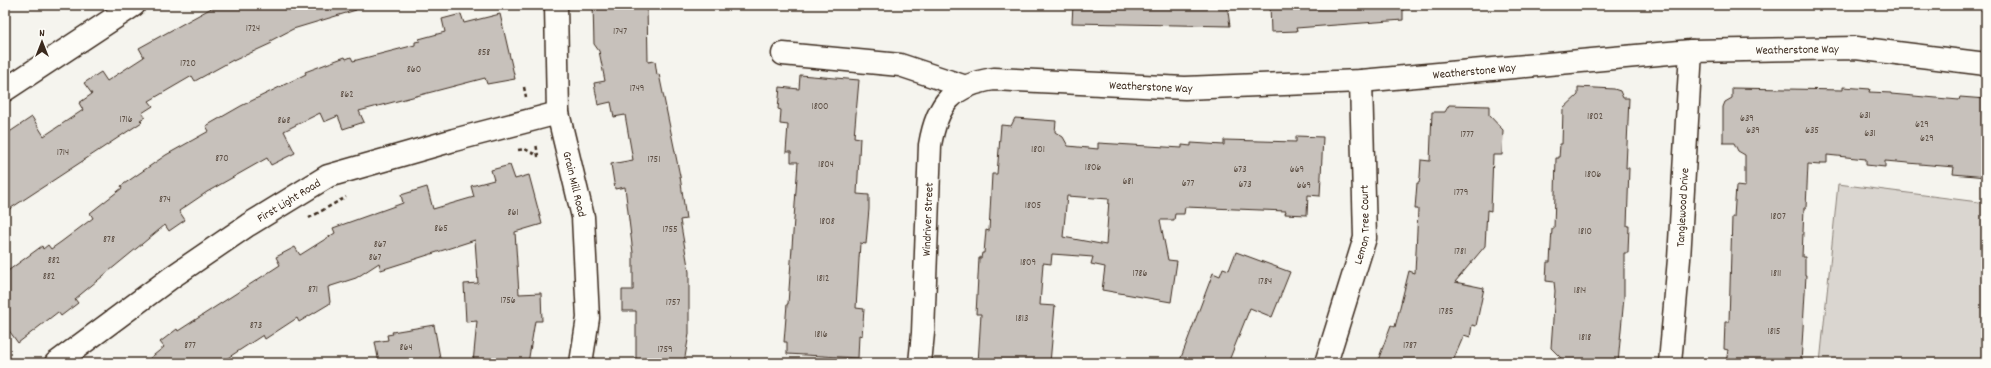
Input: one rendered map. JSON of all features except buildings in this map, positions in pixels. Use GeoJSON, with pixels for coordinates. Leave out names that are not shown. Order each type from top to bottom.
{"type":"FeatureCollection","features":[{"type":"Feature","properties":{"kind":"street"},"geometry":{"type":"LineString","coordinates":[[5,90],[134,5]]}},
{"type":"Feature","properties":{"kind":"street","name":"Grain Mill Road"},"geometry":{"type":"LineString","coordinates":[[556,5],[558,113],[582,217],[588,318],[581,363]]}},
{"type":"Feature","properties":{"kind":"street","name":"Weatherstone Way"},"geometry":{"type":"LineString","coordinates":[[963,86],[978,81],[994,79],[1186,88],[1361,82],[1691,51],[1856,48],[1986,64]]}},
{"type":"Feature","properties":{"kind":"street","name":"Tanglewood Drive"},"geometry":{"type":"LineString","coordinates":[[1670,363],[1679,259],[1691,51]]}},
{"type":"Feature","properties":{"kind":"street"},"geometry":{"type":"LineString","coordinates":[[783,54],[900,65],[963,86]]}},
{"type":"Feature","properties":{"kind":"street","name":"Lemon Tree Court"},"geometry":{"type":"LineString","coordinates":[[1326,363],[1365,238],[1361,82]]}},
{"type":"Feature","properties":{"kind":"street","name":"Windriver Street"},"geometry":{"type":"LineString","coordinates":[[920,363],[923,333],[930,145],[936,119],[944,105],[963,86]]}},
{"type":"Feature","properties":{"kind":"street","name":"First Light Road"},"geometry":{"type":"LineString","coordinates":[[56,363],[172,277],[241,229],[328,176],[454,140],[558,113]]}},
{"type":"Feature","properties":{"kind":"path"},"geometry":{"type":"LineString","coordinates":[[517,150],[525,149],[538,156],[524,87]]}},
{"type":"Feature","properties":{"kind":"path"},"geometry":{"type":"LineString","coordinates":[[306,220],[347,197]]}},
{"type":"Feature","properties":{"kind":"path"},"geometry":{"type":"LineString","coordinates":[[100,363],[111,354]]}},
{"type":"Feature","properties":{"kind":"shaded area"},"geometry":{"type":"Polygon","coordinates":[[[1838,184],[1986,203],[1986,363],[1820,363],[1838,184]]]}}]}
